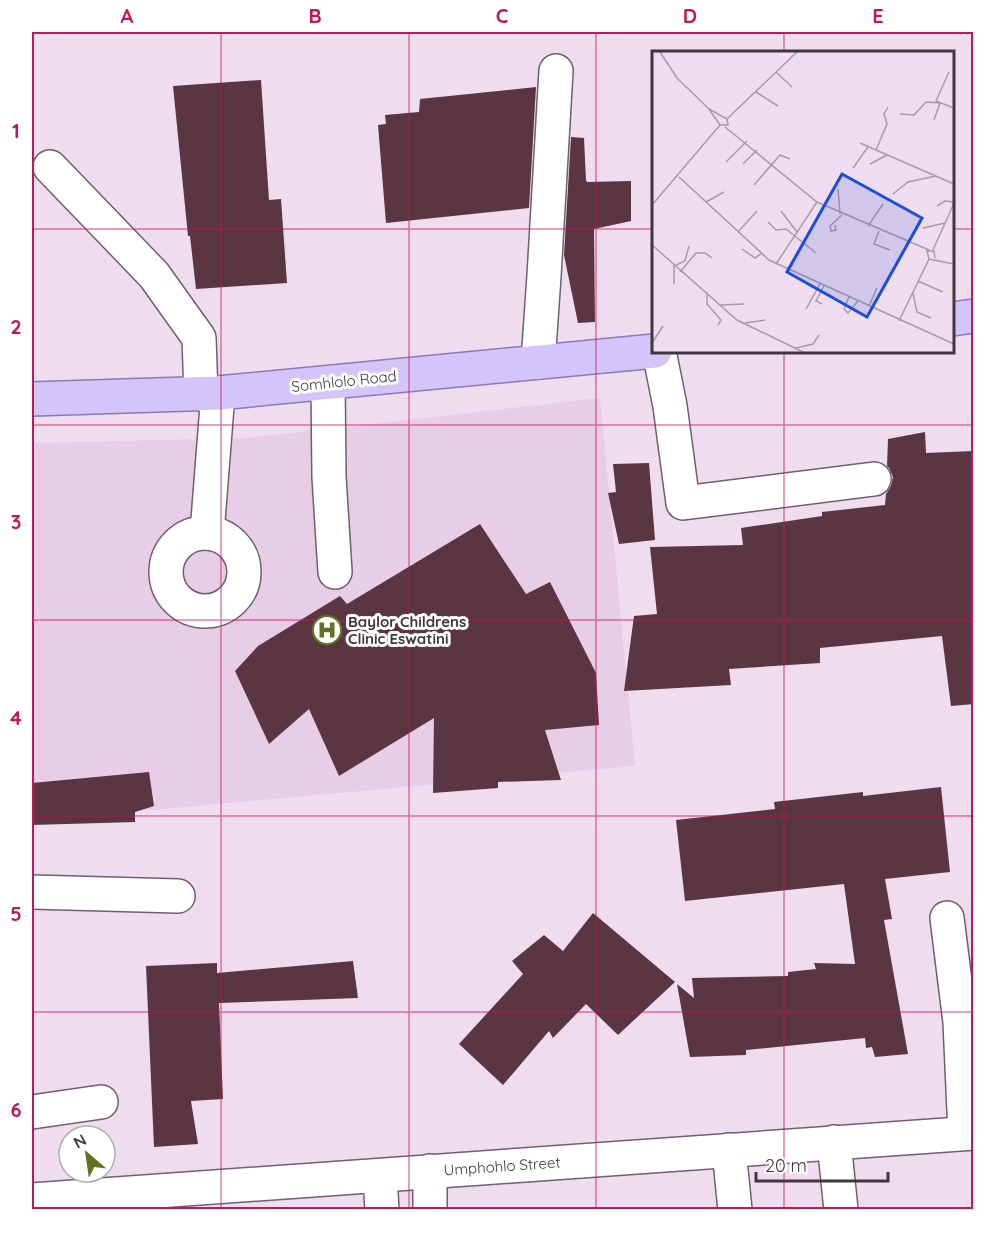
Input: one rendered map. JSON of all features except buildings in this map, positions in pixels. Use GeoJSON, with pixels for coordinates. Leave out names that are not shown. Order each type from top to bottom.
{"type":"FeatureCollection","features":[{"type":"Feature","properties":{"kind":"main road"},"geometry":{"type":"LineString","coordinates":[[954,319],[974,316]]}},
{"type":"Feature","properties":{"kind":"main road"},"geometry":{"type":"LineString","coordinates":[[954,325],[974,325]]}},
{"type":"Feature","properties":{"kind":"main road","name":"Somhlolo Road"},"geometry":{"type":"LineString","coordinates":[[32,399],[209,394],[652,351]]}},
{"type":"Feature","properties":{"kind":"street"},"geometry":{"type":"LineString","coordinates":[[537,362],[556,71]]}},
{"type":"Feature","properties":{"kind":"street"},"geometry":{"type":"LineString","coordinates":[[50,167],[153,275],[199,338],[209,394],[207,533]]}},
{"type":"Feature","properties":{"kind":"street"},"geometry":{"type":"LineString","coordinates":[[657,352],[670,406],[683,504],[874,478]]}},
{"type":"Feature","properties":{"kind":"street"},"geometry":{"type":"LineString","coordinates":[[328,383],[329,477],[335,572]]}},
{"type":"Feature","properties":{"kind":"street"},"geometry":{"type":"LineString","coordinates":[[32,892],[178,896]]}},
{"type":"Feature","properties":{"kind":"street"},"geometry":{"type":"LineString","coordinates":[[947,918],[960,1022],[969,1133]]}},
{"type":"Feature","properties":{"kind":"street"},"geometry":{"type":"LineString","coordinates":[[32,1112],[101,1102]]}},
{"type":"Feature","properties":{"kind":"street","name":"Umphohlo Street"},"geometry":{"type":"LineString","coordinates":[[32,1200],[969,1133]]}},
{"type":"Feature","properties":{"kind":"street"},"geometry":{"type":"LineString","coordinates":[[834,1142],[841,1209]]}},
{"type":"Feature","properties":{"kind":"street"},"geometry":{"type":"LineString","coordinates":[[729,1150],[735,1209]]}},
{"type":"Feature","properties":{"kind":"street"},"geometry":{"type":"LineString","coordinates":[[430,1172],[430,1209]]}},
{"type":"Feature","properties":{"kind":"street"},"geometry":{"type":"LineString","coordinates":[[380,1176],[382,1209]]}},
{"type":"Feature","properties":{"kind":"shaded area","name":"Baylor Childrens Clinic Eswatini"},"geometry":{"type":"Polygon","coordinates":[[[600,398],[635,766],[32,821],[32,443],[246,438],[600,398]]]}},
{"type":"Feature","properties":{"kind":"place","name":"Baylor Childrens Clinic Eswatini"},"geometry":{"type":"Point","coordinates":[327,630]}}]}
